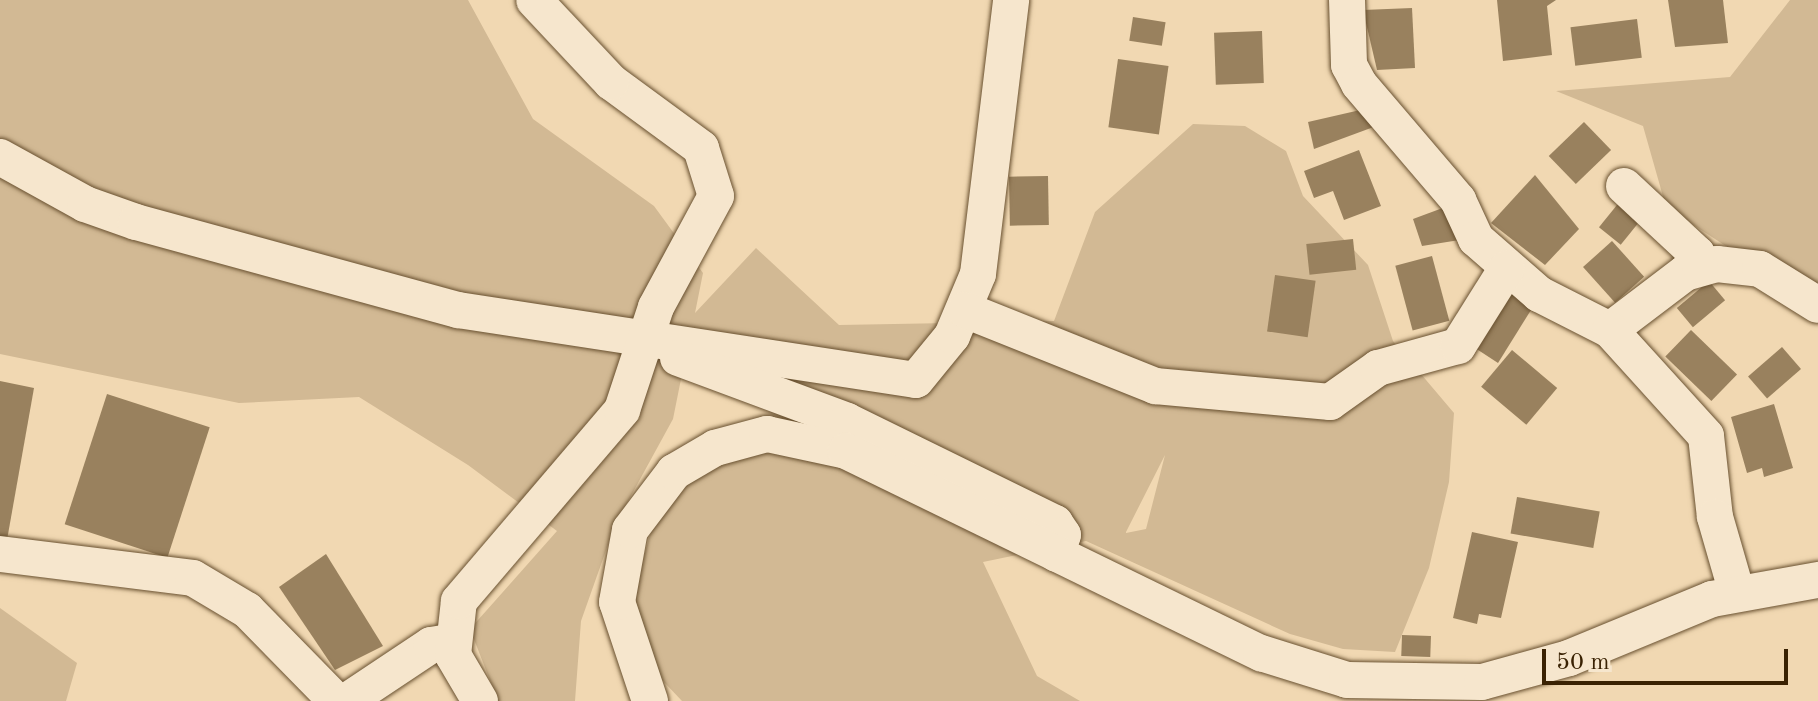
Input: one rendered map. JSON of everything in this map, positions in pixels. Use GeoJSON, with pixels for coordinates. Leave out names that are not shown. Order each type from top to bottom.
{"type":"FeatureCollection","features":[{"type":"Feature","properties":{"kind":"street"},"geometry":{"type":"LineString","coordinates":[[480,701],[451,642],[459,601],[622,410],[656,307],[712,213],[713,171],[701,148],[611,82],[534,0]]}},
{"type":"Feature","properties":{"kind":"street"},"geometry":{"type":"LineString","coordinates":[[0,157],[85,204],[136,222],[458,310],[644,341],[916,380],[933,367],[965,310],[983,252],[1011,0]]}},
{"type":"Feature","properties":{"kind":"street"},"geometry":{"type":"LineString","coordinates":[[1347,0],[1353,75],[1458,200],[1476,239],[1539,294],[1610,330],[1706,436],[1715,517],[1737,593]]}},
{"type":"Feature","properties":{"kind":"street"},"geometry":{"type":"LineString","coordinates":[[1624,186],[1697,254],[1700,266]]}},
{"type":"Feature","properties":{"kind":"street"},"geometry":{"type":"LineString","coordinates":[[1610,330],[1700,266],[1760,269],[1818,305]]}},
{"type":"Feature","properties":{"kind":"street"},"geometry":{"type":"LineString","coordinates":[[965,310],[1155,386],[1330,402],[1378,368],[1458,346],[1507,268]]}},
{"type":"Feature","properties":{"kind":"street"},"geometry":{"type":"LineString","coordinates":[[644,341],[711,375],[847,421],[1055,523],[1063,535],[1056,554]]}},
{"type":"Feature","properties":{"kind":"street"},"geometry":{"type":"LineString","coordinates":[[650,701],[620,627],[622,553],[656,489],[715,448],[767,434],[821,441],[1261,653],[1402,694],[1526,672],[1679,609],[1737,593],[1818,580]]}},
{"type":"Feature","properties":{"kind":"street"},"geometry":{"type":"LineString","coordinates":[[0,554],[193,578],[247,610],[336,701]]}},
{"type":"Feature","properties":{"kind":"street"},"geometry":{"type":"LineString","coordinates":[[347,701],[431,645],[451,642]]}},
{"type":"Feature","properties":{"kind":"shaded area"},"geometry":{"type":"Polygon","coordinates":[[[0,0],[468,0],[533,119],[654,206],[703,273],[695,313],[756,248],[839,325],[1054,321],[1095,212],[1193,124],[1245,126],[1286,151],[1303,196],[1368,265],[1393,341],[1454,413],[1449,482],[1429,568],[1395,652],[1343,649],[1290,634],[1086,541],[983,562],[1037,676],[1080,701],[682,701],[646,663],[628,614],[651,531],[703,463],[820,438],[688,344],[673,419],[615,525],[581,621],[575,701],[498,701],[470,629],[557,531],[468,465],[359,397],[239,403],[0,354],[0,0]],[[1165,455],[1126,533],[1146,529],[1165,455]]]}},
{"type":"Feature","properties":{"kind":"shaded area"},"geometry":{"type":"Polygon","coordinates":[[[1790,0],[1818,0],[1818,299],[1807,299],[1666,207],[1643,126],[1556,91],[1730,77],[1790,0]]]}},
{"type":"Feature","properties":{"kind":"shaded area"},"geometry":{"type":"Polygon","coordinates":[[[0,608],[77,663],[66,701],[0,701],[0,608]]]}},
{"type":"Feature","properties":{"kind":"building"},"geometry":{"type":"Polygon","coordinates":[[[1497,0],[1556,0],[1547,6],[1552,55],[1503,61],[1497,0]]]}},
{"type":"Feature","properties":{"kind":"building"},"geometry":{"type":"Polygon","coordinates":[[[1668,0],[1723,0],[1728,43],[1675,47],[1668,0]]]}},
{"type":"Feature","properties":{"kind":"building"},"geometry":{"type":"Polygon","coordinates":[[[1412,8],[1415,68],[1377,70],[1363,10],[1412,8]]]}},
{"type":"Feature","properties":{"kind":"building"},"geometry":{"type":"Polygon","coordinates":[[[1133,17],[1166,22],[1162,46],[1129,41],[1133,17]]]}},
{"type":"Feature","properties":{"kind":"building"},"geometry":{"type":"Polygon","coordinates":[[[1637,19],[1642,58],[1575,66],[1570,27],[1637,19]]]}},
{"type":"Feature","properties":{"kind":"building"},"geometry":{"type":"Polygon","coordinates":[[[1262,31],[1264,83],[1216,85],[1214,33],[1262,31]]]}},
{"type":"Feature","properties":{"kind":"building"},"geometry":{"type":"Polygon","coordinates":[[[1118,59],[1169,66],[1159,134],[1108,127],[1118,59]]]}},
{"type":"Feature","properties":{"kind":"building"},"geometry":{"type":"Polygon","coordinates":[[[1369,108],[1379,125],[1314,149],[1308,122],[1369,108]]]}},
{"type":"Feature","properties":{"kind":"building"},"geometry":{"type":"Polygon","coordinates":[[[1584,122],[1611,150],[1576,184],[1549,156],[1584,122]]]}},
{"type":"Feature","properties":{"kind":"building"},"geometry":{"type":"Polygon","coordinates":[[[1359,150],[1381,206],[1344,220],[1333,191],[1314,198],[1304,171],[1359,150]]]}},
{"type":"Feature","properties":{"kind":"building"},"geometry":{"type":"Polygon","coordinates":[[[1535,175],[1579,229],[1545,265],[1491,223],[1535,175]]]}},
{"type":"Feature","properties":{"kind":"building"},"geometry":{"type":"Polygon","coordinates":[[[1048,176],[1049,225],[1010,226],[1009,177],[1048,176]]]}},
{"type":"Feature","properties":{"kind":"building"},"geometry":{"type":"Polygon","coordinates":[[[1621,200],[1643,218],[1621,245],[1599,227],[1621,200]]]}},
{"type":"Feature","properties":{"kind":"building"},"geometry":{"type":"Polygon","coordinates":[[[1448,206],[1472,238],[1422,246],[1413,219],[1448,206]]]}},
{"type":"Feature","properties":{"kind":"building"},"geometry":{"type":"Polygon","coordinates":[[[1353,239],[1356,270],[1309,275],[1306,244],[1353,239]]]}},
{"type":"Feature","properties":{"kind":"building"},"geometry":{"type":"Polygon","coordinates":[[[1612,241],[1644,277],[1615,303],[1583,267],[1612,241]]]}},
{"type":"Feature","properties":{"kind":"building"},"geometry":{"type":"Polygon","coordinates":[[[1432,256],[1449,321],[1413,331],[1395,266],[1432,256]]]}},
{"type":"Feature","properties":{"kind":"building"},"geometry":{"type":"Polygon","coordinates":[[[1275,275],[1316,281],[1308,337],[1267,331],[1275,275]]]}},
{"type":"Feature","properties":{"kind":"building"},"geometry":{"type":"Polygon","coordinates":[[[1709,281],[1725,300],[1693,327],[1677,308],[1709,281]]]}},
{"type":"Feature","properties":{"kind":"building"},"geometry":{"type":"Polygon","coordinates":[[[1504,282],[1536,302],[1498,363],[1472,346],[1504,282]]]}},
{"type":"Feature","properties":{"kind":"building"},"geometry":{"type":"Polygon","coordinates":[[[1691,330],[1737,374],[1711,401],[1665,357],[1691,330]]]}},
{"type":"Feature","properties":{"kind":"building"},"geometry":{"type":"Polygon","coordinates":[[[1782,347],[1801,369],[1767,398],[1748,377],[1782,347]]]}},
{"type":"Feature","properties":{"kind":"building"},"geometry":{"type":"Polygon","coordinates":[[[1512,350],[1557,388],[1526,425],[1481,387],[1512,350]]]}},
{"type":"Feature","properties":{"kind":"building"},"geometry":{"type":"Polygon","coordinates":[[[0,381],[34,388],[7,540],[0,539],[0,381]]]}},
{"type":"Feature","properties":{"kind":"building"},"geometry":{"type":"Polygon","coordinates":[[[107,394],[210,427],[167,558],[65,524],[107,394]]]}},
{"type":"Feature","properties":{"kind":"building"},"geometry":{"type":"Polygon","coordinates":[[[1774,404],[1793,468],[1764,477],[1762,468],[1747,473],[1731,417],[1774,404]]]}},
{"type":"Feature","properties":{"kind":"building"},"geometry":{"type":"Polygon","coordinates":[[[1517,497],[1600,512],[1593,548],[1511,533],[1517,497]]]}},
{"type":"Feature","properties":{"kind":"building"},"geometry":{"type":"Polygon","coordinates":[[[1472,532],[1518,542],[1501,618],[1479,614],[1477,624],[1453,618],[1472,532]]]}},
{"type":"Feature","properties":{"kind":"building"},"geometry":{"type":"Polygon","coordinates":[[[326,554],[383,646],[335,670],[279,587],[326,554]]]}},
{"type":"Feature","properties":{"kind":"building"},"geometry":{"type":"Polygon","coordinates":[[[1402,635],[1431,636],[1430,657],[1401,656],[1402,635]]]}}]}
